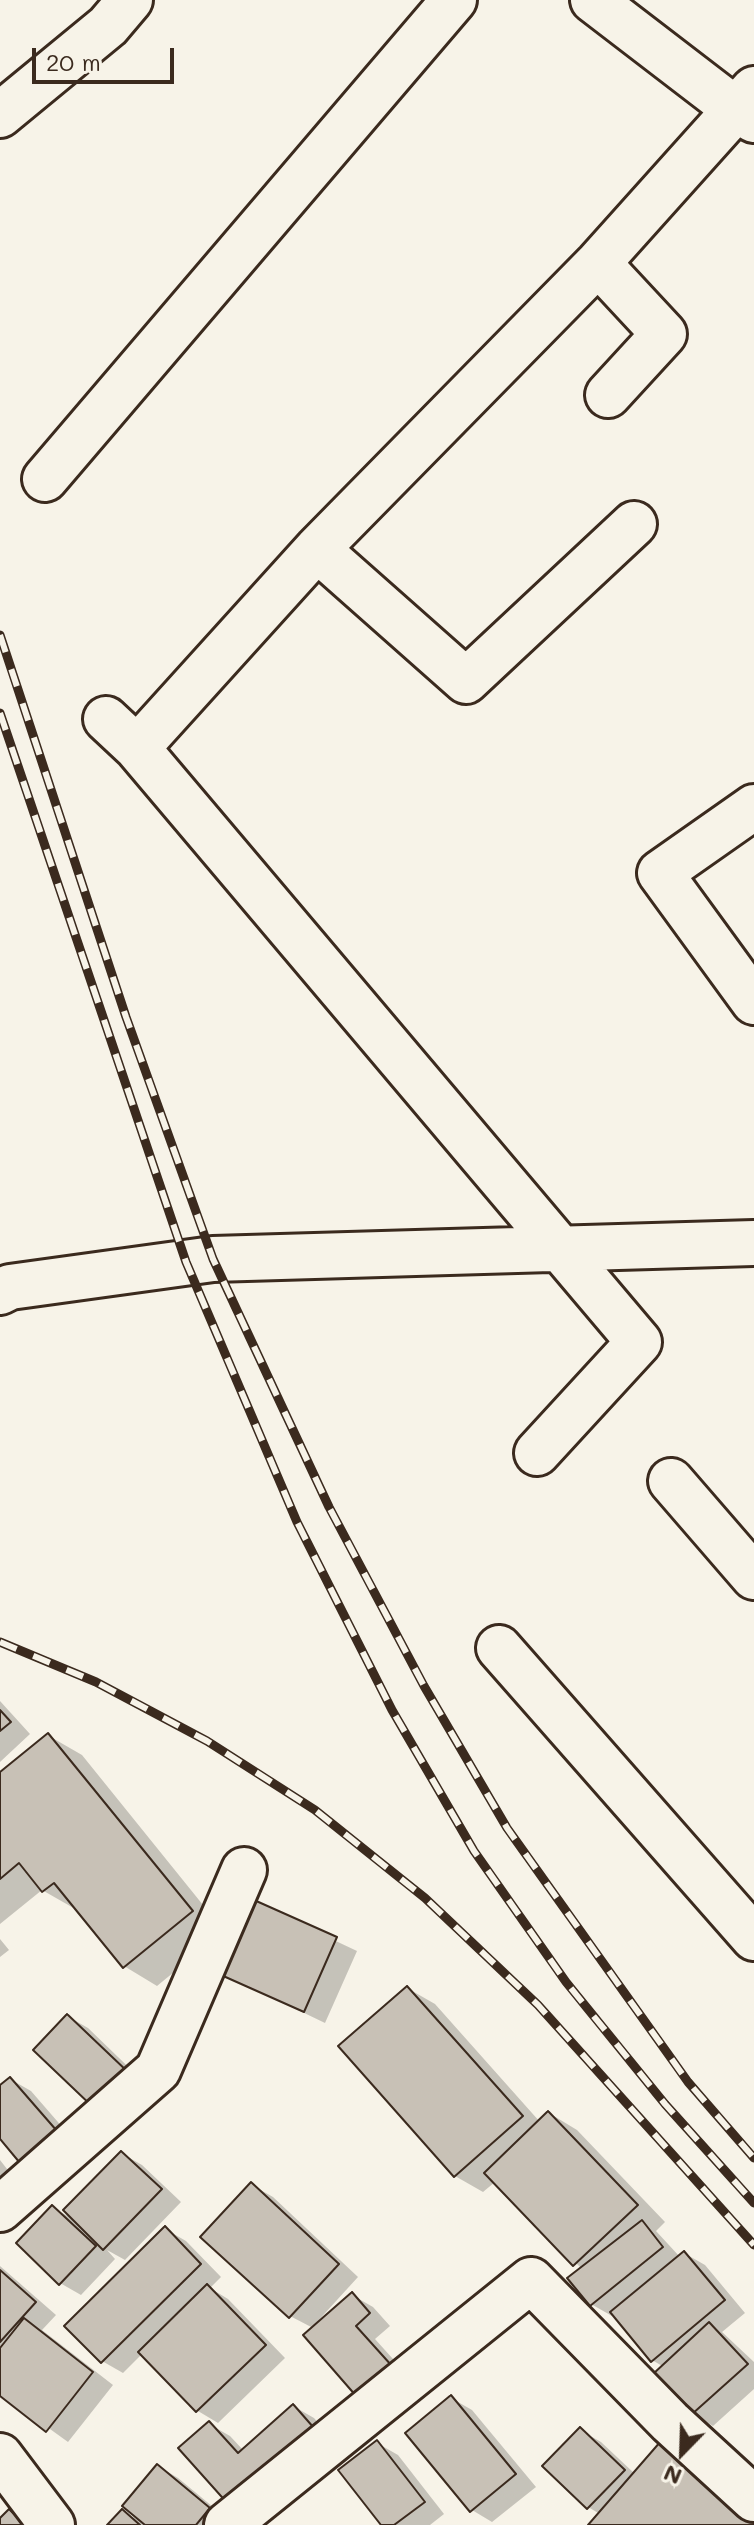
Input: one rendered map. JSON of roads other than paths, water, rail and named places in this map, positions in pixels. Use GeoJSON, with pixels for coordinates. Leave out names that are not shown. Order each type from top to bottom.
{"type":"FeatureCollection","features":[{"type":"Feature","properties":{"kind":"street"},"geometry":{"type":"LineString","coordinates":[[0,115],[108,26],[130,0]]}},
{"type":"Feature","properties":{"kind":"street"},"geometry":{"type":"LineString","coordinates":[[45,479],[454,0]]}},
{"type":"Feature","properties":{"kind":"street"},"geometry":{"type":"LineString","coordinates":[[537,1453],[639,1342],[122,734],[317,549],[748,106],[593,0]]}},
{"type":"Feature","properties":{"kind":"street"},"geometry":{"type":"LineString","coordinates":[[598,263],[664,334],[608,395]]}},
{"type":"Feature","properties":{"kind":"street"},"geometry":{"type":"LineString","coordinates":[[317,549],[466,681],[634,524]]}},
{"type":"Feature","properties":{"kind":"street"},"geometry":{"type":"LineString","coordinates":[[754,807],[660,873],[754,1002]]}},
{"type":"Feature","properties":{"kind":"street"},"geometry":{"type":"LineString","coordinates":[[3,1284],[213,1259],[754,1243]]}},
{"type":"Feature","properties":{"kind":"street"},"geometry":{"type":"LineString","coordinates":[[671,1481],[754,1577]]}},
{"type":"Feature","properties":{"kind":"street"},"geometry":{"type":"LineString","coordinates":[[499,1648],[754,1938]]}},
{"type":"Feature","properties":{"kind":"street"},"geometry":{"type":"LineString","coordinates":[[0,2209],[158,2070],[244,1870]]}},
{"type":"Feature","properties":{"kind":"street"},"geometry":{"type":"LineString","coordinates":[[227,2525],[531,2280],[670,2422],[754,2499]]}},
{"type":"Feature","properties":{"kind":"street"},"geometry":{"type":"LineString","coordinates":[[0,2456],[52,2525]]}},
{"type":"Feature","properties":{"kind":"railway"},"geometry":{"type":"LineString","coordinates":[[0,635],[126,1017],[213,1259],[329,1507],[424,1686],[507,1828],[688,2082],[754,2158]]}},
{"type":"Feature","properties":{"kind":"railway"},"geometry":{"type":"LineString","coordinates":[[0,713],[186,1262],[297,1522],[392,1710],[474,1851],[566,1982],[665,2104],[754,2203]]}},
{"type":"Feature","properties":{"kind":"railway"},"geometry":{"type":"LineString","coordinates":[[0,1642],[96,1682],[207,1741],[315,1810],[425,1898],[538,2005],[754,2245]]}}]}
